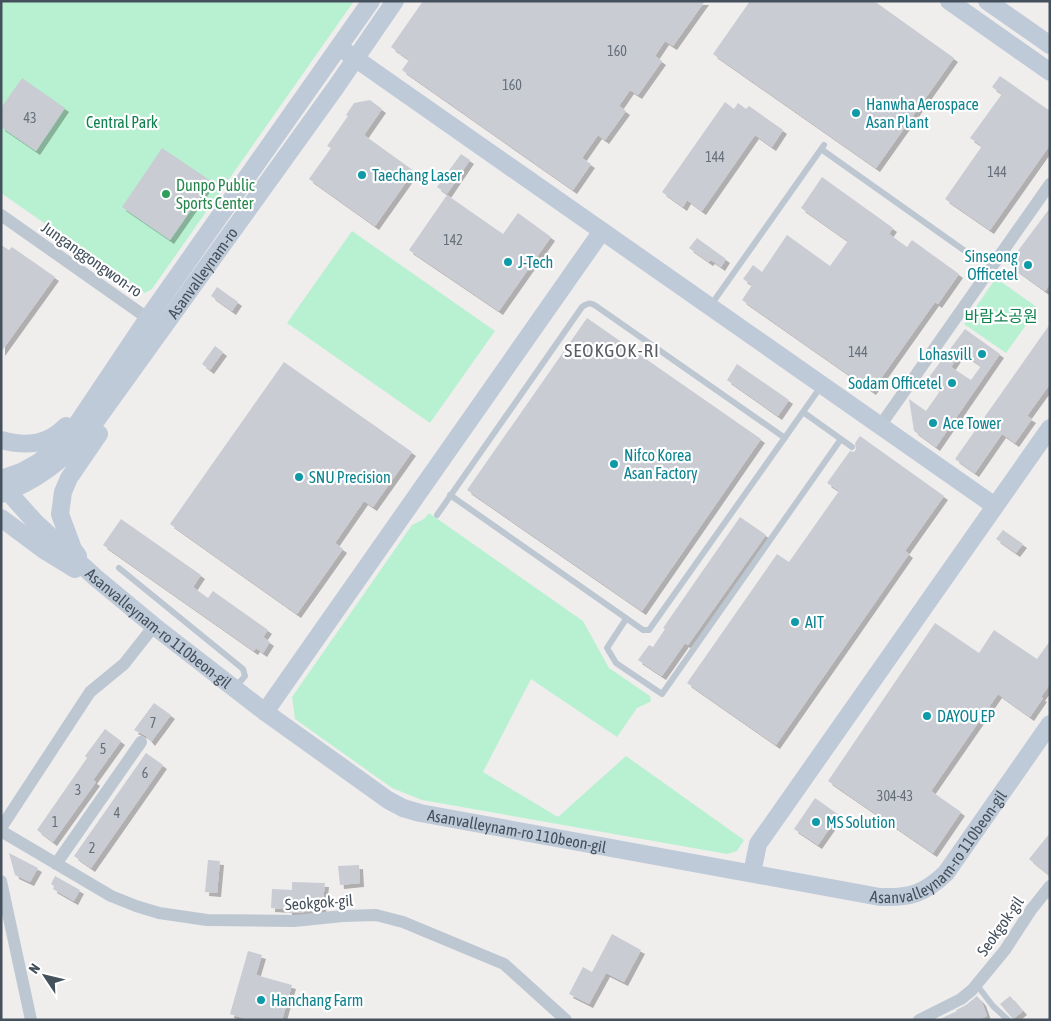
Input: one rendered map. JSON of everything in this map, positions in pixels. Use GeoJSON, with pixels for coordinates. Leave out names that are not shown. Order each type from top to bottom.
{"type":"FeatureCollection","features":[{"type":"Feature","properties":{"kind":"street","name":"Asanvalleynam-ro"},"geometry":{"type":"LineString","coordinates":[[3,487],[21,472],[51,454],[76,427],[148,318],[371,1]]}},
{"type":"Feature","properties":{"kind":"street","name":"Asanvalleynam-ro"},"geometry":{"type":"LineString","coordinates":[[3,487],[30,482],[62,460],[85,436],[164,329],[395,1]]}},
{"type":"Feature","properties":{"kind":"street"},"geometry":{"type":"LineString","coordinates":[[950,1],[1050,72]]}},
{"type":"Feature","properties":{"kind":"street"},"geometry":{"type":"LineString","coordinates":[[987,1],[1050,45]]}},
{"type":"Feature","properties":{"kind":"street"},"geometry":{"type":"LineString","coordinates":[[339,47],[995,506]]}},
{"type":"Feature","properties":{"kind":"street"},"geometry":{"type":"LineString","coordinates":[[880,426],[1050,184]]}},
{"type":"Feature","properties":{"kind":"street","name":"Junganggongwon-ro"},"geometry":{"type":"LineString","coordinates":[[1,215],[164,329]]}},
{"type":"Feature","properties":{"kind":"street"},"geometry":{"type":"LineString","coordinates":[[265,712],[602,231]]}},
{"type":"Feature","properties":{"kind":"street"},"geometry":{"type":"LineString","coordinates":[[96,578],[73,549],[60,514],[63,492],[69,478],[120,402],[125,381]]}},
{"type":"Feature","properties":{"kind":"street"},"geometry":{"type":"LineString","coordinates":[[1,440],[20,445],[51,439],[59,434],[97,396]]}},
{"type":"Feature","properties":{"kind":"street"},"geometry":{"type":"LineString","coordinates":[[752,872],[758,844],[1050,428]]}},
{"type":"Feature","properties":{"kind":"street","name":"Asanvalleynam-ro 110beon-gil"},"geometry":{"type":"LineString","coordinates":[[3,487],[36,522],[96,578],[154,626],[265,712],[388,800],[403,808],[420,813],[880,896],[898,897],[914,895],[933,885],[946,873],[1050,724]]}},
{"type":"Feature","properties":{"kind":"street"},"geometry":{"type":"LineString","coordinates":[[1,518],[44,550],[68,565],[96,578]]}},
{"type":"Feature","properties":{"kind":"street","name":"Seokgok-gil"},"geometry":{"type":"LineString","coordinates":[[154,626],[124,664],[90,692],[1,829],[111,896],[136,906],[174,916],[207,920],[294,921],[376,915],[403,922],[504,964],[566,1020]]}},
{"type":"Feature","properties":{"kind":"street"},"geometry":{"type":"LineString","coordinates":[[56,864],[141,742]]}},
{"type":"Feature","properties":{"kind":"street"},"geometry":{"type":"LineString","coordinates":[[1,880],[31,1020]]}},
{"type":"Feature","properties":{"kind":"street","name":"Seokgok-gil"},"geometry":{"type":"LineString","coordinates":[[919,1020],[961,999],[976,984],[1005,950],[1031,910],[1050,886]]}},
{"type":"Feature","properties":{"kind":"lane"},"geometry":{"type":"LineString","coordinates":[[710,306],[822,147],[965,251]]}},
{"type":"Feature","properties":{"kind":"lane"},"geometry":{"type":"LineString","coordinates":[[436,515],[582,307],[587,303],[596,306],[785,438]]}},
{"type":"Feature","properties":{"kind":"lane"},"geometry":{"type":"LineString","coordinates":[[450,495],[626,619],[643,630],[652,628],[822,385]]}},
{"type":"Feature","properties":{"kind":"lane"},"geometry":{"type":"LineString","coordinates":[[803,412],[852,447]]}},
{"type":"Feature","properties":{"kind":"lane"},"geometry":{"type":"LineString","coordinates":[[626,619],[607,648],[616,662],[662,694],[841,439]]}},
{"type":"Feature","properties":{"kind":"lane"},"geometry":{"type":"LineString","coordinates":[[119,568],[243,669],[245,676],[240,682]]}},
{"type":"Feature","properties":{"kind":"lane"},"geometry":{"type":"LineString","coordinates":[[976,984],[993,1006],[1008,1020]]}},
{"type":"Feature","properties":{"kind":"green space","name":"Central Park"},"geometry":{"type":"Polygon","coordinates":[[[1,1],[354,1],[152,289],[145,293],[1,193],[1,1]]]}},
{"type":"Feature","properties":{"kind":"green space"},"geometry":{"type":"Polygon","coordinates":[[[352,231],[495,331],[430,423],[287,323],[352,231]]]}},
{"type":"Feature","properties":{"kind":"green space","name":"바람소공원"},"geometry":{"type":"Polygon","coordinates":[[[996,278],[1038,308],[1006,353],[964,324],[996,278]]]}},
{"type":"Feature","properties":{"kind":"green space"},"geometry":{"type":"Polygon","coordinates":[[[429,513],[583,621],[609,668],[650,696],[651,700],[637,708],[617,737],[531,679],[483,772],[558,817],[626,756],[744,840],[737,851],[727,854],[422,800],[392,788],[295,719],[292,697],[412,525],[424,519],[429,513]]]}},
{"type":"Feature","properties":{"kind":"building"},"geometry":{"type":"Polygon","coordinates":[[[423,1],[705,1],[673,46],[665,41],[655,56],[662,61],[638,95],[630,90],[619,106],[626,111],[605,140],[598,135],[582,158],[591,164],[573,190],[402,70],[409,60],[391,47],[423,1]]]}},
{"type":"Feature","properties":{"kind":"building","name":"Hanwha Aerospace Asan Plant"},"geometry":{"type":"Polygon","coordinates":[[[750,1],[874,1],[954,58],[876,168],[713,54],[750,1]]]}},
{"type":"Feature","properties":{"kind":"building"},"geometry":{"type":"Polygon","coordinates":[[[1000,76],[1050,111],[1050,145],[990,230],[945,199],[982,146],[970,138],[1002,94],[992,87],[1000,76]]]}},
{"type":"Feature","properties":{"kind":"building"},"geometry":{"type":"Polygon","coordinates":[[[22,78],[65,108],[36,151],[1,127],[1,108],[22,78]]]}},
{"type":"Feature","properties":{"kind":"building","name":"Taechang Laser"},"geometry":{"type":"Polygon","coordinates":[[[370,100],[382,109],[364,135],[414,171],[375,226],[309,179],[331,148],[327,146],[348,116],[346,115],[354,103],[370,100]]]}},
{"type":"Feature","properties":{"kind":"building"},"geometry":{"type":"Polygon","coordinates":[[[725,102],[734,109],[738,103],[746,109],[749,106],[783,130],[772,147],[755,135],[702,211],[687,200],[683,207],[662,192],[725,102]]]}},
{"type":"Feature","properties":{"kind":"building","name":"Dunpo Public Sports Center"},"geometry":{"type":"Polygon","coordinates":[[[162,148],[211,181],[170,240],[122,207],[162,148]]]}},
{"type":"Feature","properties":{"kind":"building"},"geometry":{"type":"Polygon","coordinates":[[[461,154],[470,160],[447,194],[437,187],[461,154]]]}},
{"type":"Feature","properties":{"kind":"building"},"geometry":{"type":"Polygon","coordinates":[[[822,177],[893,228],[889,234],[907,247],[912,240],[959,274],[938,304],[935,302],[872,391],[742,300],[752,285],[743,279],[753,265],[762,272],[787,235],[830,266],[848,241],[801,208],[822,177]]]}},
{"type":"Feature","properties":{"kind":"building"},"geometry":{"type":"Polygon","coordinates":[[[447,195],[503,234],[518,213],[551,237],[499,311],[409,250],[447,195]]]}},
{"type":"Feature","properties":{"kind":"building"},"geometry":{"type":"Polygon","coordinates":[[[1050,208],[1050,284],[1045,291],[1008,264],[1050,208]]]}},
{"type":"Feature","properties":{"kind":"building"},"geometry":{"type":"Polygon","coordinates":[[[697,238],[726,259],[721,267],[711,260],[709,262],[689,248],[697,238]]]}},
{"type":"Feature","properties":{"kind":"building"},"geometry":{"type":"Polygon","coordinates":[[[1,245],[9,250],[12,247],[55,277],[1,352],[1,245]]]}},
{"type":"Feature","properties":{"kind":"building"},"geometry":{"type":"Polygon","coordinates":[[[217,287],[238,302],[232,311],[211,296],[217,287]]]}},
{"type":"Feature","properties":{"kind":"building","name":"Nifco Korea Asan Factory"},"geometry":{"type":"Polygon","coordinates":[[[587,318],[761,439],[642,611],[467,490],[587,318]]]}},
{"type":"Feature","properties":{"kind":"building"},"geometry":{"type":"Polygon","coordinates":[[[1050,324],[1050,384],[1027,416],[1032,419],[1015,443],[1002,434],[975,473],[955,459],[1050,324]]]}},
{"type":"Feature","properties":{"kind":"building"},"geometry":{"type":"Polygon","coordinates":[[[965,329],[1000,354],[936,447],[914,431],[909,399],[926,411],[940,391],[926,381],[965,329]],[[961,352],[951,367],[971,380],[981,366],[961,352]]]}},
{"type":"Feature","properties":{"kind":"building"},"geometry":{"type":"Polygon","coordinates":[[[215,346],[223,352],[210,370],[202,364],[215,346]]]}},
{"type":"Feature","properties":{"kind":"building","name":"SNU Precision"},"geometry":{"type":"Polygon","coordinates":[[[284,362],[412,452],[373,507],[364,501],[335,543],[343,549],[297,614],[170,524],[284,362]]]}},
{"type":"Feature","properties":{"kind":"building"},"geometry":{"type":"Polygon","coordinates":[[[737,364],[789,400],[778,416],[727,380],[737,364]]]}},
{"type":"Feature","properties":{"kind":"building","name":"AIT"},"geometry":{"type":"Polygon","coordinates":[[[860,436],[944,496],[905,551],[909,554],[776,745],[687,683],[777,554],[789,562],[839,491],[827,483],[850,451],[854,452],[856,449],[855,443],[860,436]]]}},
{"type":"Feature","properties":{"kind":"building"},"geometry":{"type":"Polygon","coordinates":[[[740,517],[766,535],[688,645],[685,643],[662,676],[638,660],[649,645],[653,647],[665,629],[663,628],[740,517]]]}},
{"type":"Feature","properties":{"kind":"building"},"geometry":{"type":"Polygon","coordinates":[[[121,519],[201,575],[193,587],[208,598],[213,591],[268,630],[263,637],[270,642],[263,653],[256,648],[254,651],[103,545],[121,519]]]}},
{"type":"Feature","properties":{"kind":"building"},"geometry":{"type":"Polygon","coordinates":[[[1003,530],[1023,544],[1016,553],[996,539],[1003,530]]]}},
{"type":"Feature","properties":{"kind":"building"},"geometry":{"type":"Polygon","coordinates":[[[935,623],[979,653],[994,630],[1037,659],[1050,641],[1050,684],[1030,717],[998,694],[931,791],[961,812],[933,853],[828,781],[935,623]]]}},
{"type":"Feature","properties":{"kind":"building"},"geometry":{"type":"Polygon","coordinates":[[[154,703],[171,715],[151,742],[146,736],[134,730],[154,703]]]}},
{"type":"Feature","properties":{"kind":"building"},"geometry":{"type":"Polygon","coordinates":[[[105,729],[121,741],[93,780],[96,782],[53,842],[37,830],[87,758],[85,756],[105,729]]]}},
{"type":"Feature","properties":{"kind":"building"},"geometry":{"type":"Polygon","coordinates":[[[146,753],[163,765],[91,868],[74,856],[146,753]]]}},
{"type":"Feature","properties":{"kind":"building","name":"MS Solution"},"geometry":{"type":"Polygon","coordinates":[[[815,798],[839,815],[818,845],[794,829],[815,798]]]}},
{"type":"Feature","properties":{"kind":"building"},"geometry":{"type":"Polygon","coordinates":[[[1050,833],[1050,876],[1029,859],[1050,833]]]}},
{"type":"Feature","properties":{"kind":"building"},"geometry":{"type":"Polygon","coordinates":[[[9,853],[38,868],[30,882],[15,875],[9,853]]]}},
{"type":"Feature","properties":{"kind":"building"},"geometry":{"type":"Polygon","coordinates":[[[208,860],[220,861],[217,893],[205,892],[208,860]]]}},
{"type":"Feature","properties":{"kind":"building"},"geometry":{"type":"Polygon","coordinates":[[[359,865],[360,883],[340,885],[338,866],[359,865]]]}},
{"type":"Feature","properties":{"kind":"building"},"geometry":{"type":"Polygon","coordinates":[[[55,876],[80,890],[74,901],[53,889],[54,886],[51,884],[55,876]]]}},
{"type":"Feature","properties":{"kind":"building"},"geometry":{"type":"Polygon","coordinates":[[[292,882],[325,883],[322,910],[296,913],[288,912],[288,909],[271,908],[272,889],[292,890],[292,882]]]}},
{"type":"Feature","properties":{"kind":"building"},"geometry":{"type":"Polygon","coordinates":[[[612,934],[641,950],[624,982],[606,973],[589,1004],[569,994],[583,967],[592,972],[612,934]]]}},
{"type":"Feature","properties":{"kind":"building","name":"Hanchang Farm"},"geometry":{"type":"Polygon","coordinates":[[[248,951],[262,955],[256,975],[292,985],[282,1020],[249,1020],[230,1014],[248,951]]]}},
{"type":"Feature","properties":{"kind":"building"},"geometry":{"type":"Polygon","coordinates":[[[977,996],[982,1002],[987,1016],[978,1020],[938,1020],[957,1011],[977,996]]]}},
{"type":"Feature","properties":{"kind":"building"},"geometry":{"type":"Polygon","coordinates":[[[1010,996],[1023,1011],[1013,1019],[1000,1004],[1010,996]]]}},
{"type":"Feature","properties":{"kind":"place","name":"Hanwha Aerospace Asan Plant"},"geometry":{"type":"Point","coordinates":[856,113]}},
{"type":"Feature","properties":{"kind":"place","name":"Taechang Laser"},"geometry":{"type":"Point","coordinates":[362,175]}},
{"type":"Feature","properties":{"kind":"place","name":"Dunpo Public Sports Center"},"geometry":{"type":"Point","coordinates":[166,194]}},
{"type":"Feature","properties":{"kind":"place","name":"J-Tech"},"geometry":{"type":"Point","coordinates":[508,262]}},
{"type":"Feature","properties":{"kind":"place","name":"Sinseong Officetel"},"geometry":{"type":"Point","coordinates":[1028,265]}},
{"type":"Feature","properties":{"kind":"place","name":"Lohasvill"},"geometry":{"type":"Point","coordinates":[982,354]}},
{"type":"Feature","properties":{"kind":"place","name":"Sodam Officetel"},"geometry":{"type":"Point","coordinates":[952,383]}},
{"type":"Feature","properties":{"kind":"place","name":"Ace Tower"},"geometry":{"type":"Point","coordinates":[933,423]}},
{"type":"Feature","properties":{"kind":"place","name":"Nifco Korea Asan Factory"},"geometry":{"type":"Point","coordinates":[614,464]}},
{"type":"Feature","properties":{"kind":"place","name":"SNU Precision"},"geometry":{"type":"Point","coordinates":[299,477]}},
{"type":"Feature","properties":{"kind":"place","name":"AIT"},"geometry":{"type":"Point","coordinates":[795,622]}},
{"type":"Feature","properties":{"kind":"place","name":"DAYOU EP"},"geometry":{"type":"Point","coordinates":[927,716]}},
{"type":"Feature","properties":{"kind":"place","name":"MS Solution"},"geometry":{"type":"Point","coordinates":[816,822]}},
{"type":"Feature","properties":{"kind":"place","name":"Hanchang Farm"},"geometry":{"type":"Point","coordinates":[261,1000]}},
{"type":"Feature","properties":{"kind":"district","name":"SEOKGOK-RI"},"geometry":{"type":"Point","coordinates":[612,350]}}]}
